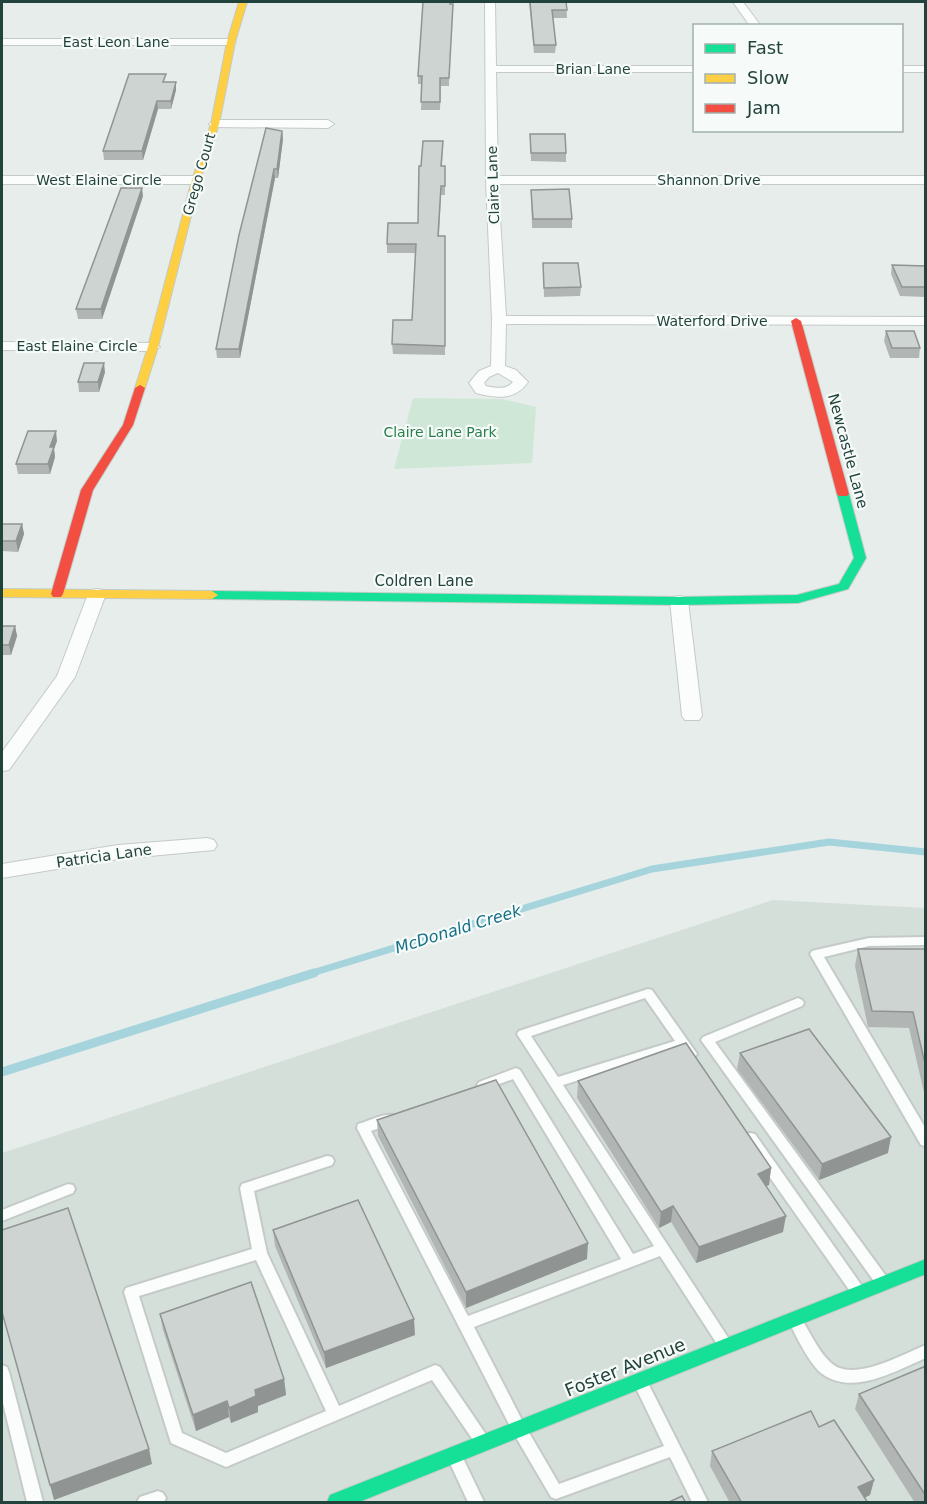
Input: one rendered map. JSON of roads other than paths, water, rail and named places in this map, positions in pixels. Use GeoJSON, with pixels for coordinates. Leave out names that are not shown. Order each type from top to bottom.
{"type":"FeatureCollection","features":[{"type":"Feature","properties":{"kind":"street","name":"Grego Court"},"geometry":{"type":"LineString","coordinates":[[57,594],[87,490],[128,425],[153,346],[196,180],[214,124],[231,42],[243,2]]}},
{"type":"Feature","properties":{"kind":"street","name":"Claire Lane"},"geometry":{"type":"LineString","coordinates":[[490,2],[492,180],[499,320],[498,368]]}},
{"type":"Feature","properties":{"kind":"street"},"geometry":{"type":"LineString","coordinates":[[738,2],[754,24]]}},
{"type":"Feature","properties":{"kind":"street","name":"East Leon Lane"},"geometry":{"type":"LineString","coordinates":[[2,42],[231,42]]}},
{"type":"Feature","properties":{"kind":"street","name":"Brian Lane"},"geometry":{"type":"LineString","coordinates":[[491,69],[693,69]]}},
{"type":"Feature","properties":{"kind":"street"},"geometry":{"type":"LineString","coordinates":[[903,69],[926,69]]}},
{"type":"Feature","properties":{"kind":"street"},"geometry":{"type":"LineString","coordinates":[[214,124],[328,124]]}},
{"type":"Feature","properties":{"kind":"street","name":"West Elaine Circle"},"geometry":{"type":"LineString","coordinates":[[2,180],[196,180]]}},
{"type":"Feature","properties":{"kind":"street","name":"Shannon Drive"},"geometry":{"type":"LineString","coordinates":[[492,180],[926,180]]}},
{"type":"Feature","properties":{"kind":"street","name":"Waterford Drive"},"geometry":{"type":"LineString","coordinates":[[499,320],[926,321]]}},
{"type":"Feature","properties":{"kind":"street","name":"Newcastle Lane"},"geometry":{"type":"LineString","coordinates":[[796,321],[860,558],[843,585]]}},
{"type":"Feature","properties":{"kind":"street","name":"East Elaine Circle"},"geometry":{"type":"LineString","coordinates":[[2,346],[153,346]]}},
{"type":"Feature","properties":{"kind":"street","name":"Coldren Lane"},"geometry":{"type":"LineString","coordinates":[[2,593],[679,601],[798,598],[843,585]]}},
{"type":"Feature","properties":{"kind":"street"},"geometry":{"type":"LineString","coordinates":[[2,765],[66,677],[97,594]]}},
{"type":"Feature","properties":{"kind":"street"},"geometry":{"type":"LineString","coordinates":[[679,601],[692,716]]}},
{"type":"Feature","properties":{"kind":"street","name":"Patricia Lane"},"geometry":{"type":"LineString","coordinates":[[2,871],[118,852],[207,845]]}},
{"type":"Feature","properties":{"kind":"street","name":"Foster Avenue"},"geometry":{"type":"LineString","coordinates":[[338,1503],[926,1266]]}},
{"type":"Feature","properties":{"kind":"lane"},"geometry":{"type":"LineString","coordinates":[[926,941],[869,942],[816,954],[926,1140]]}},
{"type":"Feature","properties":{"kind":"lane"},"geometry":{"type":"LineString","coordinates":[[697,1062],[648,993],[523,1034],[726,1346]]}},
{"type":"Feature","properties":{"kind":"lane"},"geometry":{"type":"LineString","coordinates":[[798,1003],[707,1040],[883,1283]]}},
{"type":"Feature","properties":{"kind":"lane"},"geometry":{"type":"LineString","coordinates":[[555,1083],[684,1043]]}},
{"type":"Feature","properties":{"kind":"lane"},"geometry":{"type":"LineString","coordinates":[[472,1089],[516,1073],[630,1261]]}},
{"type":"Feature","properties":{"kind":"lane"},"geometry":{"type":"LineString","coordinates":[[407,1113],[363,1128],[519,1429],[556,1492],[674,1449]]}},
{"type":"Feature","properties":{"kind":"lane"},"geometry":{"type":"LineString","coordinates":[[744,1129],[859,1293]]}},
{"type":"Feature","properties":{"kind":"lane"},"geometry":{"type":"LineString","coordinates":[[327,1161],[247,1188],[260,1253],[335,1414]]}},
{"type":"Feature","properties":{"kind":"lane"},"geometry":{"type":"LineString","coordinates":[[2,1216],[68,1189]]}},
{"type":"Feature","properties":{"kind":"lane"},"geometry":{"type":"LineString","coordinates":[[465,1324],[662,1249]]}},
{"type":"Feature","properties":{"kind":"lane"},"geometry":{"type":"LineString","coordinates":[[260,1253],[131,1292],[176,1438],[226,1460],[435,1372],[484,1443]]}},
{"type":"Feature","properties":{"kind":"lane"},"geometry":{"type":"LineString","coordinates":[[794,1319],[826,1369],[841,1376],[860,1377],[926,1351]]}},
{"type":"Feature","properties":{"kind":"lane"},"geometry":{"type":"LineString","coordinates":[[2,1372],[35,1503]]}},
{"type":"Feature","properties":{"kind":"lane"},"geometry":{"type":"LineString","coordinates":[[640,1381],[700,1503]]}},
{"type":"Feature","properties":{"kind":"lane"},"geometry":{"type":"LineString","coordinates":[[455,1455],[476,1503]]}},
{"type":"Feature","properties":{"kind":"waterway","name":"McDonald Creek"},"geometry":{"type":"LineString","coordinates":[[309,974],[652,869],[829,842],[926,852]]}},
{"type":"Feature","properties":{"kind":"waterway","name":"McDonald Creek"},"geometry":{"type":"LineString","coordinates":[[2,1072],[314,973]]}},
{"type":"Feature","properties":{"kind":"park label","name":"Claire Lane Park"},"geometry":{"type":"Point","coordinates":[440,432]}}]}
